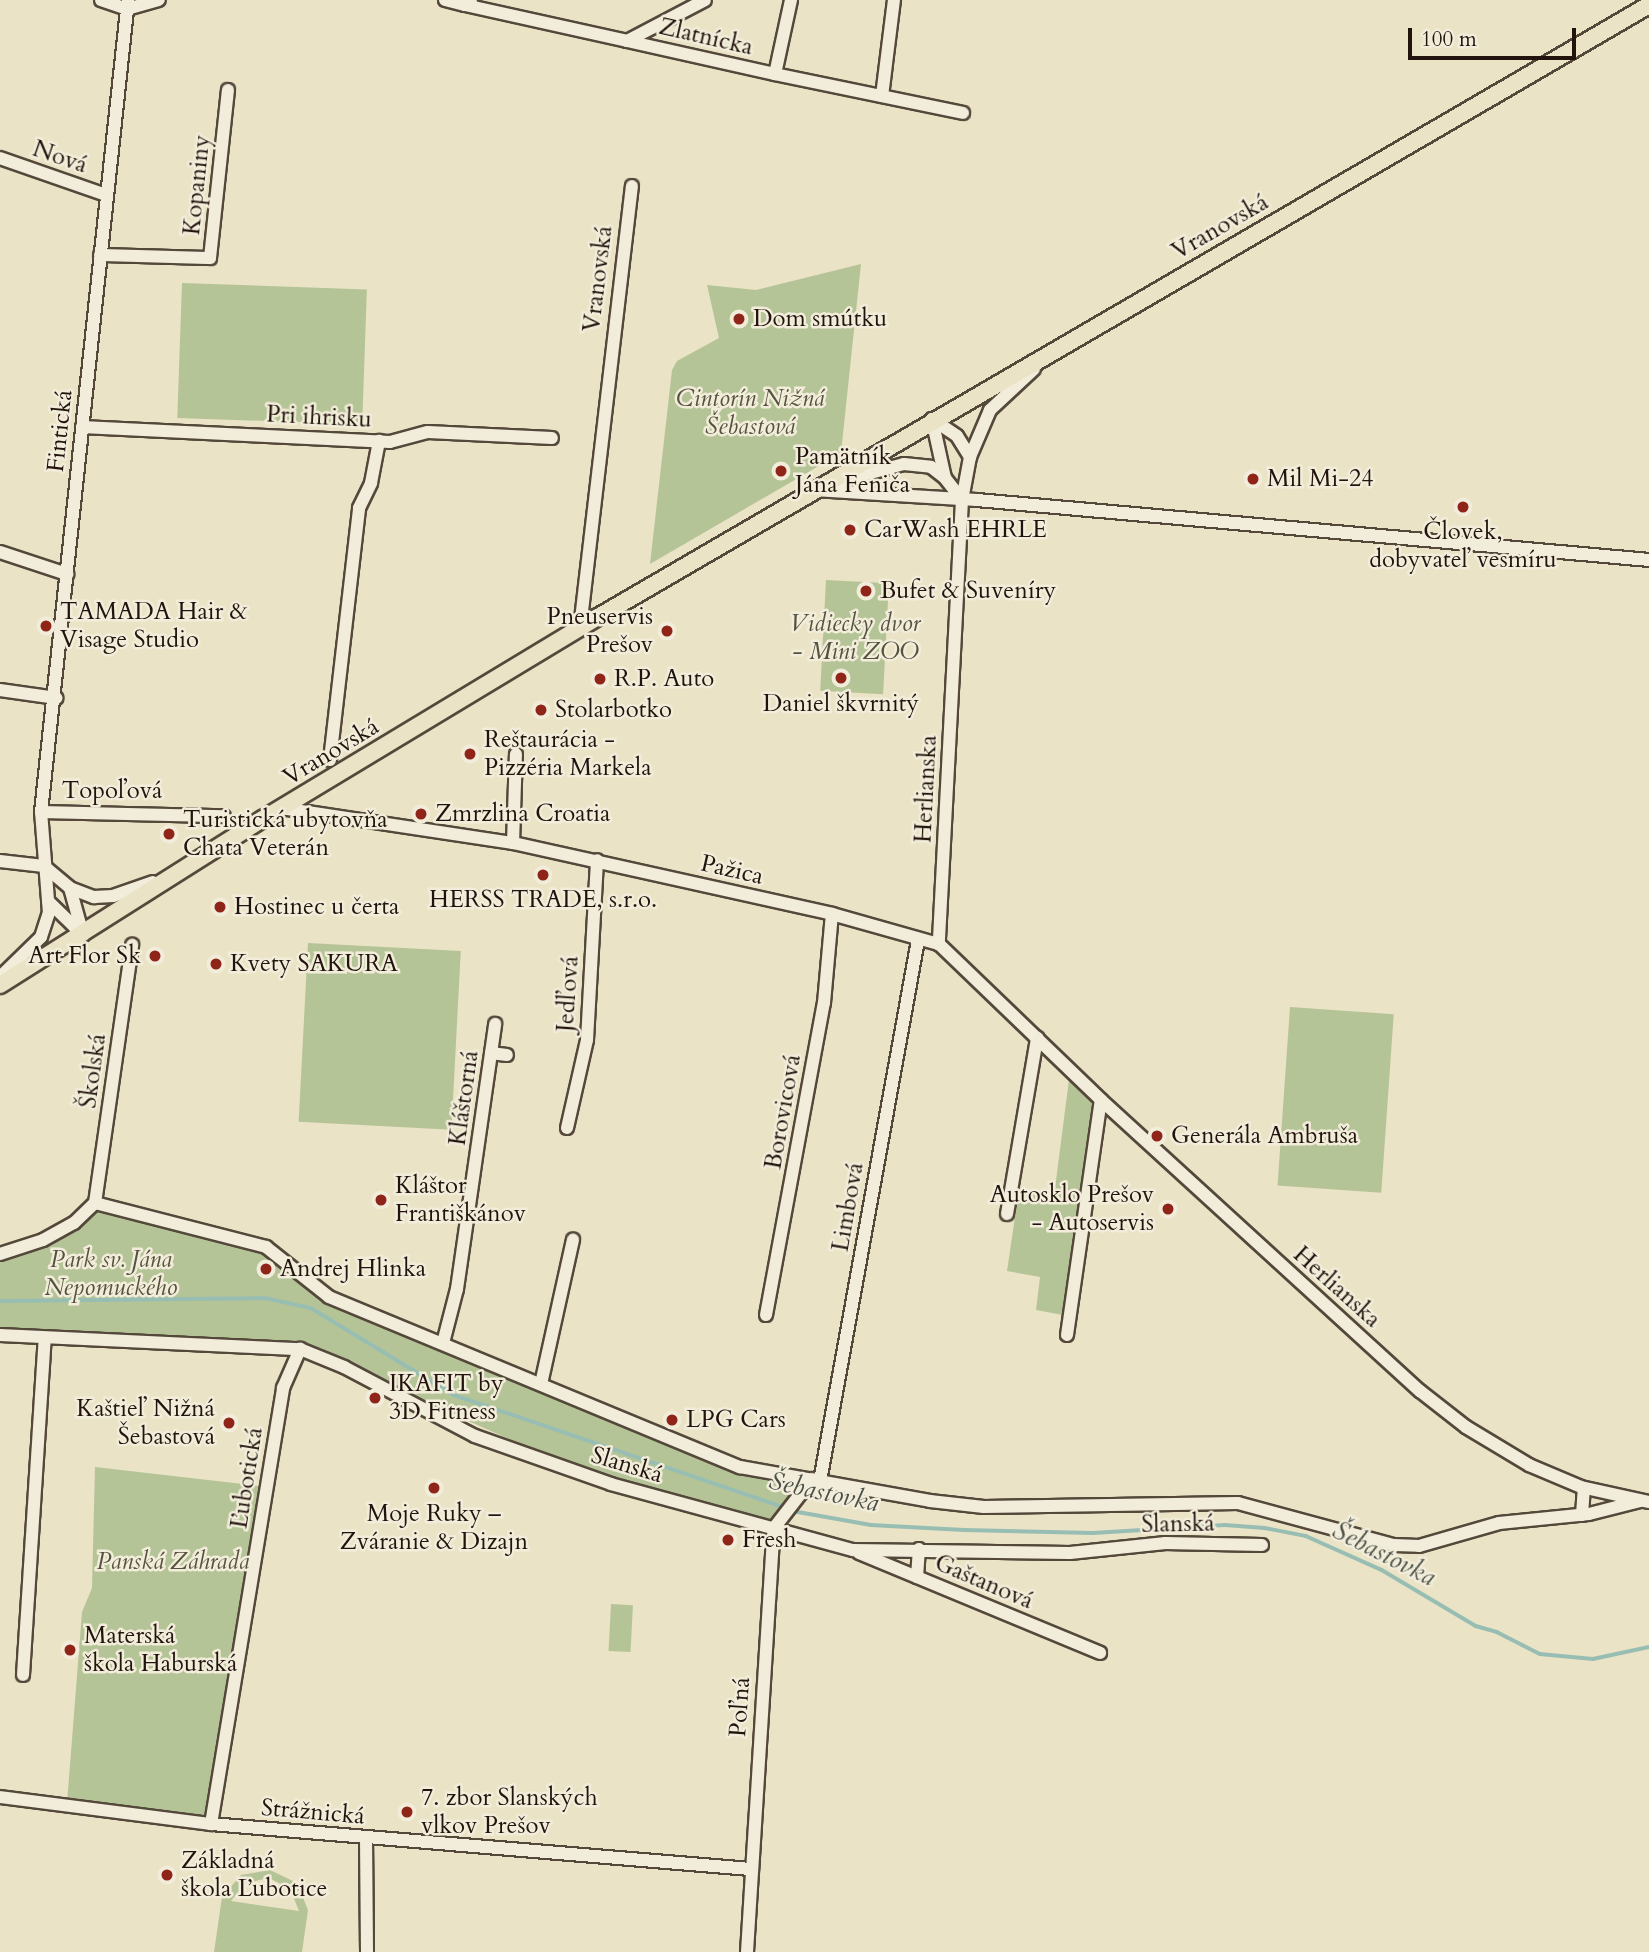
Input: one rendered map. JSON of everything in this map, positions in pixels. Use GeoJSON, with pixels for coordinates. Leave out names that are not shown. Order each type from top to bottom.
{"type":"FeatureCollection","features":[{"type":"Feature","properties":{"kind":"main road","name":"Vranovská"},"geometry":{"type":"LineString","coordinates":[[0,985],[281,808],[580,628],[932,419],[1649,5]]}},
{"type":"Feature","properties":{"kind":"street"},"geometry":{"type":"LineString","coordinates":[[101,0],[127,5],[159,0]]}},
{"type":"Feature","properties":{"kind":"street","name":"Zlatnícka"},"geometry":{"type":"LineString","coordinates":[[444,0],[469,2],[627,41],[963,113]]}},
{"type":"Feature","properties":{"kind":"street"},"geometry":{"type":"LineString","coordinates":[[627,41],[705,0]]}},
{"type":"Feature","properties":{"kind":"street","name":"Zlatnícka"},"geometry":{"type":"LineString","coordinates":[[775,74],[791,0]]}},
{"type":"Feature","properties":{"kind":"street"},"geometry":{"type":"LineString","coordinates":[[882,96],[894,0]]}},
{"type":"Feature","properties":{"kind":"street","name":"Fintická"},"geometry":{"type":"LineString","coordinates":[[0,977],[41,937],[48,923],[41,812],[56,698],[127,5]]}},
{"type":"Feature","properties":{"kind":"street","name":"Kopaniny"},"geometry":{"type":"LineString","coordinates":[[100,255],[210,258],[229,90]]}},
{"type":"Feature","properties":{"kind":"street","name":"Nová"},"geometry":{"type":"LineString","coordinates":[[0,158],[106,195]]}},
{"type":"Feature","properties":{"kind":"street","name":"Vranovská"},"geometry":{"type":"LineString","coordinates":[[580,628],[632,186]]}},
{"type":"Feature","properties":{"kind":"street","name":"Herlianska"},"geometry":{"type":"LineString","coordinates":[[1056,349],[990,410],[970,457],[962,500],[939,944],[1101,1100],[1420,1391],[1487,1440],[1529,1465],[1584,1488],[1645,1502]]}},
{"type":"Feature","properties":{"kind":"street"},"geometry":{"type":"LineString","coordinates":[[932,419],[957,436],[970,457]]}},
{"type":"Feature","properties":{"kind":"street"},"geometry":{"type":"LineString","coordinates":[[932,419],[944,478]]}},
{"type":"Feature","properties":{"kind":"street","name":"Pri ihrisku"},"geometry":{"type":"LineString","coordinates":[[82,427],[379,441],[428,432],[552,438]]}},
{"type":"Feature","properties":{"kind":"street","name":"Vranovská"},"geometry":{"type":"LineString","coordinates":[[330,760],[359,508],[370,483],[379,441]]}},
{"type":"Feature","properties":{"kind":"street"},"geometry":{"type":"LineString","coordinates":[[814,490],[892,465],[926,466],[944,478],[962,500]]}},
{"type":"Feature","properties":{"kind":"street"},"geometry":{"type":"LineString","coordinates":[[814,490],[962,500],[1649,560]]}},
{"type":"Feature","properties":{"kind":"street"},"geometry":{"type":"LineString","coordinates":[[0,552],[67,574]]}},
{"type":"Feature","properties":{"kind":"street"},"geometry":{"type":"LineString","coordinates":[[0,691],[56,698]]}},
{"type":"Feature","properties":{"kind":"street"},"geometry":{"type":"LineString","coordinates":[[513,843],[516,754]]}},
{"type":"Feature","properties":{"kind":"street","name":"Pažica"},"geometry":{"type":"LineString","coordinates":[[281,808],[513,843],[601,861],[832,914],[939,944]]}},
{"type":"Feature","properties":{"kind":"street","name":"Topoľová"},"geometry":{"type":"LineString","coordinates":[[41,812],[224,816]]}},
{"type":"Feature","properties":{"kind":"street"},"geometry":{"type":"LineString","coordinates":[[0,861],[44,866],[70,888],[94,897],[113,896],[191,864]]}},
{"type":"Feature","properties":{"kind":"street","name":"Jedľová"},"geometry":{"type":"LineString","coordinates":[[594,1043],[601,861]]}},
{"type":"Feature","properties":{"kind":"street","name":"Jedľová"},"geometry":{"type":"LineString","coordinates":[[567,1128],[587,1040],[601,861]]}},
{"type":"Feature","properties":{"kind":"street"},"geometry":{"type":"LineString","coordinates":[[70,888],[83,935]]}},
{"type":"Feature","properties":{"kind":"street"},"geometry":{"type":"LineString","coordinates":[[48,901],[83,935]]}},
{"type":"Feature","properties":{"kind":"street","name":"Borovicová"},"geometry":{"type":"LineString","coordinates":[[766,1315],[824,1003],[832,914]]}},
{"type":"Feature","properties":{"kind":"street","name":"Limbová"},"geometry":{"type":"LineString","coordinates":[[816,1480],[918,940]]}},
{"type":"Feature","properties":{"kind":"street","name":"Školská"},"geometry":{"type":"LineString","coordinates":[[94,1203],[132,945]]}},
{"type":"Feature","properties":{"kind":"street","name":"Kláštorná"},"geometry":{"type":"LineString","coordinates":[[443,1343],[457,1289],[495,1024]]}},
{"type":"Feature","properties":{"kind":"street"},"geometry":{"type":"LineString","coordinates":[[1007,1214],[1037,1038]]}},
{"type":"Feature","properties":{"kind":"street"},"geometry":{"type":"LineString","coordinates":[[491,1053],[507,1055]]}},
{"type":"Feature","properties":{"kind":"street"},"geometry":{"type":"LineString","coordinates":[[1068,1335],[1101,1100]]}},
{"type":"Feature","properties":{"kind":"street"},"geometry":{"type":"LineString","coordinates":[[0,1254],[43,1240],[74,1223],[94,1203]]}},
{"type":"Feature","properties":{"kind":"street","name":"Slanská"},"geometry":{"type":"LineString","coordinates":[[94,1203],[265,1247],[329,1297],[740,1467],[984,1507],[1238,1503],[1407,1546],[1510,1521],[1582,1515],[1645,1502]]}},
{"type":"Feature","properties":{"kind":"street"},"geometry":{"type":"LineString","coordinates":[[541,1384],[573,1240]]}},
{"type":"Feature","properties":{"kind":"street","name":"Slanská"},"geometry":{"type":"LineString","coordinates":[[0,1335],[300,1349],[344,1367],[475,1437],[611,1484],[853,1550],[1070,1553],[1165,1544],[1262,1545]]}},
{"type":"Feature","properties":{"kind":"street"},"geometry":{"type":"LineString","coordinates":[[23,1675],[45,1339]]}},
{"type":"Feature","properties":{"kind":"street","name":"Ľubotická"},"geometry":{"type":"LineString","coordinates":[[211,1824],[284,1388],[300,1349]]}},
{"type":"Feature","properties":{"kind":"street"},"geometry":{"type":"LineString","coordinates":[[774,1528],[785,1519],[803,1491],[816,1480]]}},
{"type":"Feature","properties":{"kind":"street"},"geometry":{"type":"LineString","coordinates":[[1582,1515],[1584,1488]]}},
{"type":"Feature","properties":{"kind":"street","name":"Poľná"},"geometry":{"type":"LineString","coordinates":[[747,1952],[750,1869],[774,1528]]}},
{"type":"Feature","properties":{"kind":"street"},"geometry":{"type":"LineString","coordinates":[[917,1577],[919,1549]]}},
{"type":"Feature","properties":{"kind":"street","name":"Gaštanová"},"geometry":{"type":"LineString","coordinates":[[853,1550],[1100,1653]]}},
{"type":"Feature","properties":{"kind":"street","name":"Strážnická"},"geometry":{"type":"LineString","coordinates":[[0,1797],[211,1824],[750,1869]]}},
{"type":"Feature","properties":{"kind":"street"},"geometry":{"type":"LineString","coordinates":[[366,1837],[367,1952]]}},
{"type":"Feature","properties":{"kind":"green space","name":"Cintorín Nižná Šebastová"},"geometry":{"type":"Polygon","coordinates":[[[861,264],[841,453],[650,564],[672,370],[677,361],[719,338],[707,285],[756,290],[861,264]]]}},
{"type":"Feature","properties":{"kind":"green space"},"geometry":{"type":"Polygon","coordinates":[[[182,283],[367,289],[362,424],[177,418],[182,283]]]}},
{"type":"Feature","properties":{"kind":"green space","name":"Vidiecky dvor - Mini ZOO"},"geometry":{"type":"Polygon","coordinates":[[[826,580],[889,583],[883,694],[820,691],[826,580]]]}},
{"type":"Feature","properties":{"kind":"green space"},"geometry":{"type":"Polygon","coordinates":[[[308,943],[461,951],[451,1130],[299,1122],[308,943]]]}},
{"type":"Feature","properties":{"kind":"green space"},"geometry":{"type":"Polygon","coordinates":[[[1290,1007],[1394,1014],[1381,1193],[1278,1186],[1290,1007]]]}},
{"type":"Feature","properties":{"kind":"green space"},"geometry":{"type":"Polygon","coordinates":[[[1071,1064],[1098,1088],[1063,1315],[1036,1310],[1040,1277],[1007,1271],[1019,1190],[1054,1196],[1071,1064]]]}},
{"type":"Feature","properties":{"kind":"green space","name":"Park sv. Jána Nepomuckého"},"geometry":{"type":"Polygon","coordinates":[[[98,1200],[242,1238],[329,1297],[689,1446],[810,1479],[778,1526],[570,1466],[304,1348],[0,1332],[0,1253],[36,1241],[98,1200]]]}},
{"type":"Feature","properties":{"kind":"green space","name":"Panská Záhrada"},"geometry":{"type":"Polygon","coordinates":[[[95,1467],[268,1487],[211,1824],[67,1803],[82,1612],[92,1588],[95,1467]]]}},
{"type":"Feature","properties":{"kind":"green space"},"geometry":{"type":"Polygon","coordinates":[[[611,1604],[633,1605],[631,1652],[609,1651],[611,1604]]]}},
{"type":"Feature","properties":{"kind":"green space"},"geometry":{"type":"Polygon","coordinates":[[[270,1870],[297,1883],[308,1910],[302,1952],[214,1952],[222,1897],[241,1875],[270,1870]],[[269,1878],[245,1883],[231,1901],[299,1911],[290,1889],[269,1878]]]}},
{"type":"Feature","properties":{"kind":"waterway","name":"Šebastovka"},"geometry":{"type":"LineString","coordinates":[[0,1301],[265,1298],[311,1308],[454,1395],[798,1512],[871,1525],[964,1530],[1093,1533],[1225,1525],[1265,1528],[1306,1536],[1382,1570],[1476,1626],[1497,1632],[1540,1654],[1593,1659],[1649,1647]]}},
{"type":"Feature","properties":{"kind":"place","name":"Dom smútku"},"geometry":{"type":"Point","coordinates":[739,319]}},
{"type":"Feature","properties":{"kind":"place","name":"Pamätník Jána Feniča"},"geometry":{"type":"Point","coordinates":[781,471]}},
{"type":"Feature","properties":{"kind":"place","name":"Mil Mi-24"},"geometry":{"type":"Point","coordinates":[1253,479]}},
{"type":"Feature","properties":{"kind":"place","name":"Človek, dobyvateľ vesmíru"},"geometry":{"type":"Point","coordinates":[1463,507]}},
{"type":"Feature","properties":{"kind":"place","name":"CarWash EHRLE"},"geometry":{"type":"Point","coordinates":[850,530]}},
{"type":"Feature","properties":{"kind":"place","name":"Bufet & Suveníry"},"geometry":{"type":"Point","coordinates":[866,591]}},
{"type":"Feature","properties":{"kind":"place","name":"TAMADA Hair & Visage Studio"},"geometry":{"type":"Point","coordinates":[46,626]}},
{"type":"Feature","properties":{"kind":"place","name":"Pneuservis Prešov"},"geometry":{"type":"Point","coordinates":[667,631]}},
{"type":"Feature","properties":{"kind":"place","name":"Daniel škvrnitý"},"geometry":{"type":"Point","coordinates":[841,678]}},
{"type":"Feature","properties":{"kind":"place","name":"R.P. Auto"},"geometry":{"type":"Point","coordinates":[600,679]}},
{"type":"Feature","properties":{"kind":"place","name":"Stolarbotko"},"geometry":{"type":"Point","coordinates":[541,710]}},
{"type":"Feature","properties":{"kind":"place","name":"Reštaurácia - Pizzéria Markela"},"geometry":{"type":"Point","coordinates":[470,754]}},
{"type":"Feature","properties":{"kind":"place","name":"Zmrzlina Croatia"},"geometry":{"type":"Point","coordinates":[421,814]}},
{"type":"Feature","properties":{"kind":"place","name":"Turistická ubytovňa Chata Veterán"},"geometry":{"type":"Point","coordinates":[169,834]}},
{"type":"Feature","properties":{"kind":"place","name":"HERSS TRADE, s.r.o."},"geometry":{"type":"Point","coordinates":[543,875]}},
{"type":"Feature","properties":{"kind":"place","name":"Hostinec u čerta"},"geometry":{"type":"Point","coordinates":[220,907]}},
{"type":"Feature","properties":{"kind":"place","name":"Art Flor Sk"},"geometry":{"type":"Point","coordinates":[155,956]}},
{"type":"Feature","properties":{"kind":"place","name":"Kvety SAKURA"},"geometry":{"type":"Point","coordinates":[216,964]}},
{"type":"Feature","properties":{"kind":"place","name":"Generála Ambruša"},"geometry":{"type":"Point","coordinates":[1157,1136]}},
{"type":"Feature","properties":{"kind":"place","name":"Kláštor Františkánov"},"geometry":{"type":"Point","coordinates":[381,1200]}},
{"type":"Feature","properties":{"kind":"place","name":"Autosklo Prešov - Autoservis"},"geometry":{"type":"Point","coordinates":[1168,1209]}},
{"type":"Feature","properties":{"kind":"place","name":"Andrej Hlinka"},"geometry":{"type":"Point","coordinates":[266,1269]}},
{"type":"Feature","properties":{"kind":"place","name":"IKAFIT by 3D Fitness"},"geometry":{"type":"Point","coordinates":[375,1398]}},
{"type":"Feature","properties":{"kind":"place","name":"LPG Cars"},"geometry":{"type":"Point","coordinates":[672,1420]}},
{"type":"Feature","properties":{"kind":"place","name":"Kaštieľ Nižná Šebastová"},"geometry":{"type":"Point","coordinates":[229,1423]}},
{"type":"Feature","properties":{"kind":"place","name":"Moje Ruky – Zváranie & Dizajn"},"geometry":{"type":"Point","coordinates":[434,1488]}},
{"type":"Feature","properties":{"kind":"place","name":"Fresh"},"geometry":{"type":"Point","coordinates":[728,1540]}},
{"type":"Feature","properties":{"kind":"place","name":"Materská škola Haburská"},"geometry":{"type":"Point","coordinates":[70,1650]}},
{"type":"Feature","properties":{"kind":"place","name":"7. zbor Slanských vlkov Prešov"},"geometry":{"type":"Point","coordinates":[407,1812]}},
{"type":"Feature","properties":{"kind":"place","name":"Základná škola Ľubotice"},"geometry":{"type":"Point","coordinates":[167,1875]}}]}
